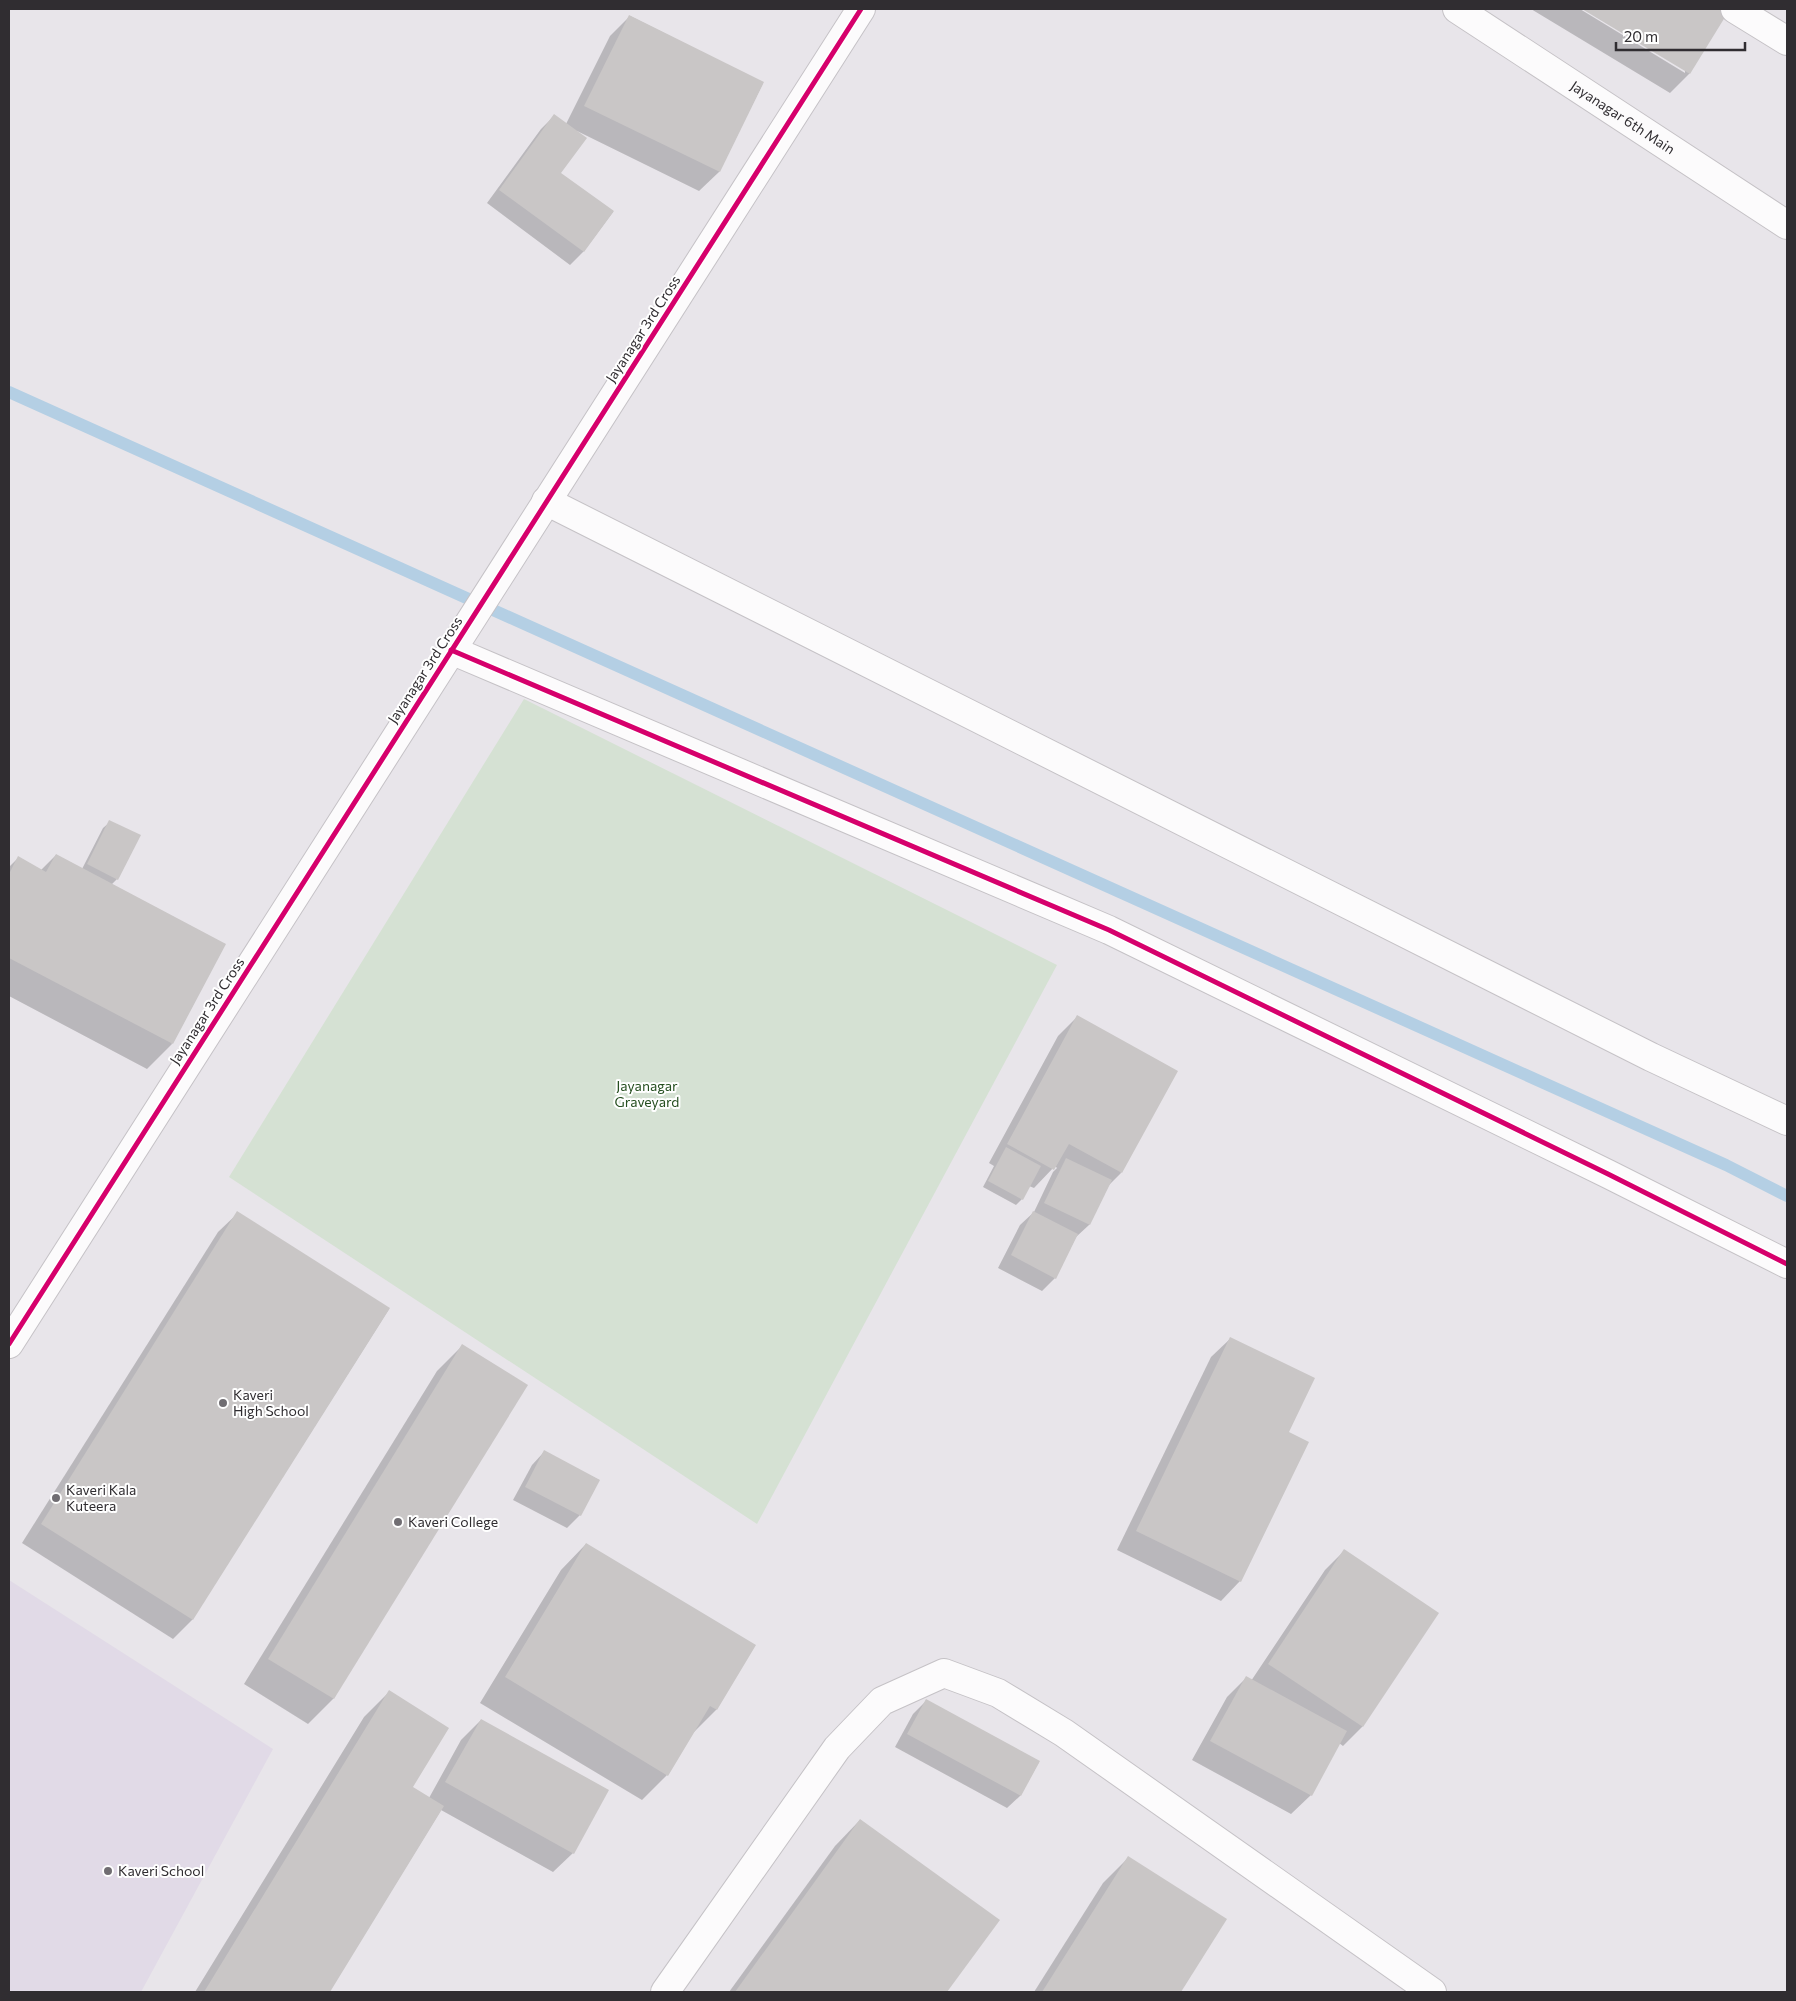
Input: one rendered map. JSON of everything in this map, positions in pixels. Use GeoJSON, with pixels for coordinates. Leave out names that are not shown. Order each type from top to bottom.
{"type":"FeatureCollection","features":[{"type":"Feature","properties":{"kind":"street","name":"Jayanagar 3rd Cross"},"geometry":{"type":"LineString","coordinates":[[9,1344],[861,9]]}},
{"type":"Feature","properties":{"kind":"street","name":"Jayanagar 6th Main"},"geometry":{"type":"LineString","coordinates":[[1457,9],[1787,225]]}},
{"type":"Feature","properties":{"kind":"street"},"geometry":{"type":"LineString","coordinates":[[1735,9],[1787,41]]}},
{"type":"Feature","properties":{"kind":"street"},"geometry":{"type":"LineString","coordinates":[[546,501],[1650,1058],[1787,1121]]}},
{"type":"Feature","properties":{"kind":"street"},"geometry":{"type":"LineString","coordinates":[[451,650],[1109,930],[1590,1165],[1787,1264]]}},
{"type":"Feature","properties":{"kind":"street"},"geometry":{"type":"LineString","coordinates":[[665,1992],[837,1748],[882,1701],[944,1673],[998,1693],[1064,1733],[1432,1992]]}},
{"type":"Feature","properties":{"kind":"shaded area","name":"Kaveri School"},"geometry":{"type":"Polygon","coordinates":[[[9,1580],[273,1749],[141,1992],[9,1992],[9,1580]]]}},
{"type":"Feature","properties":{"kind":"green space","name":"Jayanagar Graveyard"},"geometry":{"type":"Polygon","coordinates":[[[524,699],[1057,965],[757,1524],[229,1177],[524,699]]]}},
{"type":"Feature","properties":{"kind":"building"},"geometry":{"type":"Polygon","coordinates":[[[1582,9],[1730,9],[1690,74],[1582,9]]]}},
{"type":"Feature","properties":{"kind":"building"},"geometry":{"type":"Polygon","coordinates":[[[629,15],[764,82],[720,172],[584,106],[629,15]]]}},
{"type":"Feature","properties":{"kind":"building"},"geometry":{"type":"Polygon","coordinates":[[[554,114],[587,138],[561,173],[614,211],[584,252],[499,190],[554,114]]]}},
{"type":"Feature","properties":{"kind":"building"},"geometry":{"type":"Polygon","coordinates":[[[109,820],[141,835],[118,880],[87,864],[109,820]]]}},
{"type":"Feature","properties":{"kind":"building"},"geometry":{"type":"Polygon","coordinates":[[[56,854],[226,944],[173,1044],[9,958],[9,874],[18,856],[46,872],[56,854]]]}},
{"type":"Feature","properties":{"kind":"building"},"geometry":{"type":"Polygon","coordinates":[[[1077,1015],[1178,1071],[1122,1173],[1069,1144],[1054,1170],[1007,1144],[1077,1015]]]}},
{"type":"Feature","properties":{"kind":"building"},"geometry":{"type":"Polygon","coordinates":[[[1006,1147],[1041,1166],[1023,1200],[988,1181],[1006,1147]]]}},
{"type":"Feature","properties":{"kind":"building"},"geometry":{"type":"Polygon","coordinates":[[[1066,1158],[1112,1180],[1090,1225],[1044,1203],[1066,1158]]]}},
{"type":"Feature","properties":{"kind":"building","name":"Kaveri High School"},"geometry":{"type":"Polygon","coordinates":[[[237,1211],[390,1308],[193,1620],[41,1524],[237,1211]]]}},
{"type":"Feature","properties":{"kind":"building"},"geometry":{"type":"Polygon","coordinates":[[[1033,1211],[1078,1234],[1056,1279],[1011,1255],[1033,1211]]]}},
{"type":"Feature","properties":{"kind":"building"},"geometry":{"type":"Polygon","coordinates":[[[1230,1337],[1315,1378],[1289,1432],[1309,1442],[1241,1582],[1136,1531],[1230,1337]]]}},
{"type":"Feature","properties":{"kind":"building","name":"Kaveri College"},"geometry":{"type":"Polygon","coordinates":[[[462,1344],[528,1385],[334,1699],[268,1659],[462,1344]]]}},
{"type":"Feature","properties":{"kind":"building"},"geometry":{"type":"Polygon","coordinates":[[[544,1450],[600,1480],[581,1516],[525,1487],[544,1450]]]}},
{"type":"Feature","properties":{"kind":"building"},"geometry":{"type":"Polygon","coordinates":[[[586,1543],[756,1645],[717,1710],[710,1706],[668,1776],[505,1677],[586,1543]]]}},
{"type":"Feature","properties":{"kind":"building"},"geometry":{"type":"Polygon","coordinates":[[[1344,1549],[1439,1613],[1363,1727],[1268,1664],[1344,1549]]]}},
{"type":"Feature","properties":{"kind":"building"},"geometry":{"type":"Polygon","coordinates":[[[1246,1676],[1347,1731],[1312,1796],[1210,1741],[1246,1676]]]}},
{"type":"Feature","properties":{"kind":"building"},"geometry":{"type":"Polygon","coordinates":[[[389,1690],[449,1728],[413,1787],[444,1806],[330,1992],[204,1992],[389,1690]]]}},
{"type":"Feature","properties":{"kind":"building"},"geometry":{"type":"Polygon","coordinates":[[[926,1699],[1040,1761],[1021,1796],[907,1734],[926,1699]]]}},
{"type":"Feature","properties":{"kind":"building"},"geometry":{"type":"Polygon","coordinates":[[[481,1719],[609,1790],[574,1854],[445,1782],[481,1719]]]}},
{"type":"Feature","properties":{"kind":"building"},"geometry":{"type":"Polygon","coordinates":[[[860,1819],[1000,1920],[947,1992],[735,1992],[860,1819]]]}},
{"type":"Feature","properties":{"kind":"building"},"geometry":{"type":"Polygon","coordinates":[[[1128,1856],[1227,1919],[1181,1992],[1042,1992],[1128,1856]]]}},
{"type":"Feature","properties":{"kind":"waterway"},"geometry":{"type":"LineString","coordinates":[[9,392],[1726,1165],[1787,1196]]}},
{"type":"Feature","properties":{"kind":"cycle path"},"geometry":{"type":"LineString","coordinates":[[9,1344],[861,9]]}},
{"type":"Feature","properties":{"kind":"cycle path"},"geometry":{"type":"LineString","coordinates":[[451,650],[1109,930],[1608,1174],[1787,1264]]}},
{"type":"Feature","properties":{"kind":"place","name":"Kaveri High School"},"geometry":{"type":"Point","coordinates":[223,1403]}},
{"type":"Feature","properties":{"kind":"place","name":"Kaveri Kala Kuteera"},"geometry":{"type":"Point","coordinates":[56,1498]}},
{"type":"Feature","properties":{"kind":"place","name":"Kaveri College"},"geometry":{"type":"Point","coordinates":[398,1522]}},
{"type":"Feature","properties":{"kind":"place","name":"Kaveri School"},"geometry":{"type":"Point","coordinates":[108,1871]}}]}
